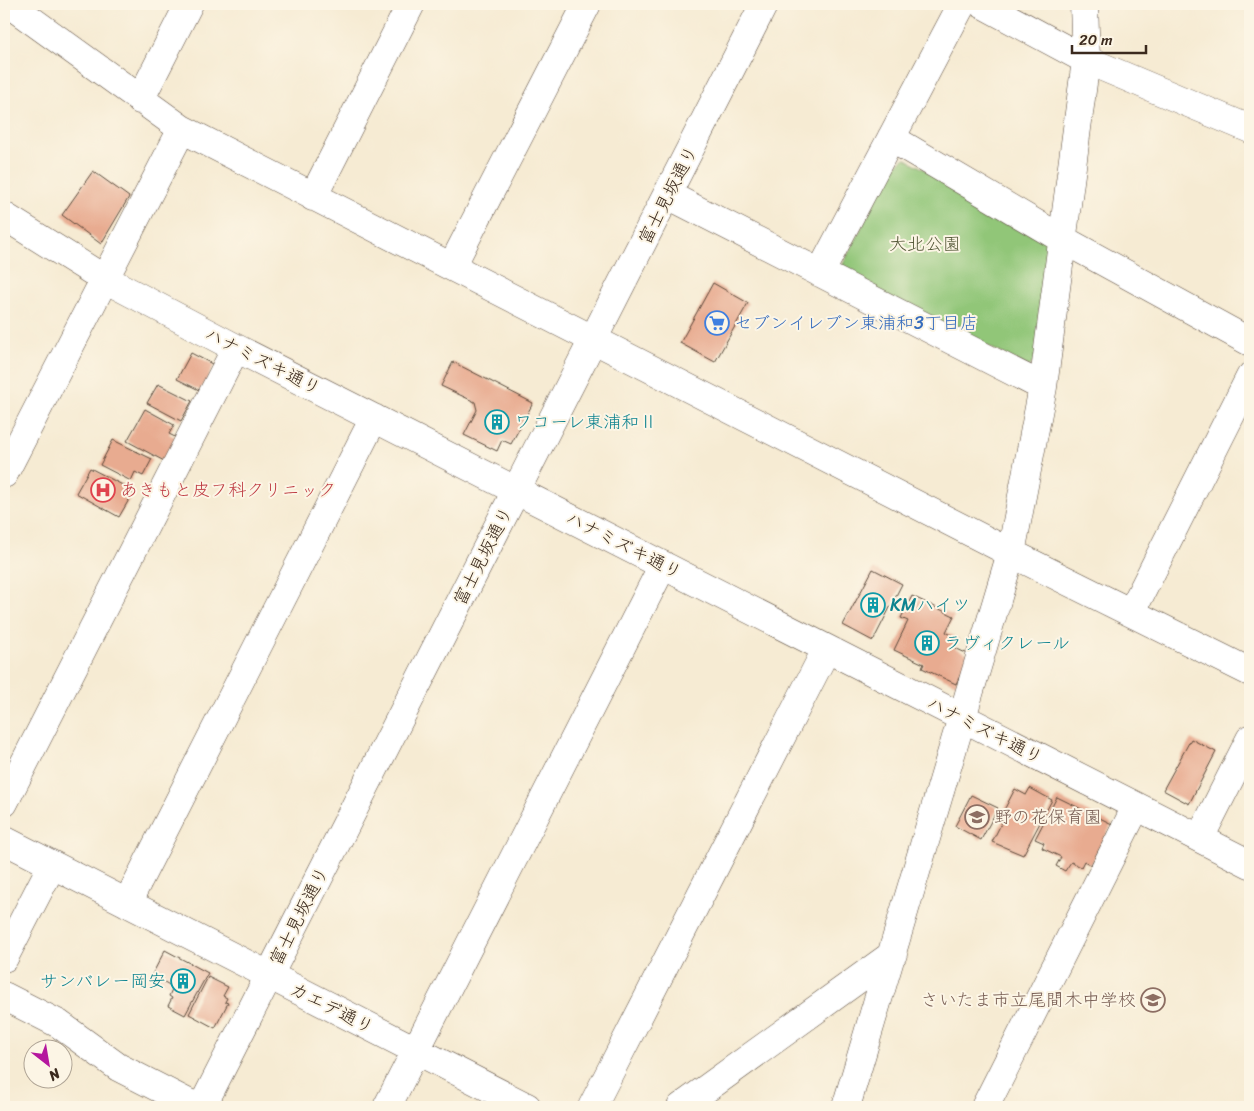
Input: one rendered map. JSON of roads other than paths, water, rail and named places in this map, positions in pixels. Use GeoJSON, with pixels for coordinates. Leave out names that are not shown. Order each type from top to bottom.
{"type":"FeatureCollection","features":[{"type":"Feature","properties":{"kind":"street"},"geometry":{"type":"LineString","coordinates":[[9,4],[182,129],[1012,553],[1132,611],[1250,672]]}},
{"type":"Feature","properties":{"kind":"street"},"geometry":{"type":"LineString","coordinates":[[140,100],[189,4]]}},
{"type":"Feature","properties":{"kind":"street"},"geometry":{"type":"LineString","coordinates":[[313,197],[411,4]]}},
{"type":"Feature","properties":{"kind":"street"},"geometry":{"type":"LineString","coordinates":[[452,266],[587,4]]}},
{"type":"Feature","properties":{"kind":"street","name":"富士見坂通り"},"geometry":{"type":"LineString","coordinates":[[202,1107],[764,4]]}},
{"type":"Feature","properties":{"kind":"street"},"geometry":{"type":"LineString","coordinates":[[820,273],[962,4]]}},
{"type":"Feature","properties":{"kind":"street"},"geometry":{"type":"LineString","coordinates":[[982,4],[1086,60],[1250,129]]}},
{"type":"Feature","properties":{"kind":"street"},"geometry":{"type":"LineString","coordinates":[[846,1107],[1012,553],[1043,387],[1086,60],[1084,4]]}},
{"type":"Feature","properties":{"kind":"street"},"geometry":{"type":"LineString","coordinates":[[4,474],[182,129]]}},
{"type":"Feature","properties":{"kind":"street"},"geometry":{"type":"LineString","coordinates":[[891,138],[1062,238],[1250,342]]}},
{"type":"Feature","properties":{"kind":"street"},"geometry":{"type":"LineString","coordinates":[[668,195],[1043,387]]}},
{"type":"Feature","properties":{"kind":"street","name":"ハナミズキ通り"},"geometry":{"type":"LineString","coordinates":[[4,216],[104,278],[236,348],[517,490],[826,650],[1250,864]]}},
{"type":"Feature","properties":{"kind":"street"},"geometry":{"type":"LineString","coordinates":[[4,803],[236,348]]}},
{"type":"Feature","properties":{"kind":"street"},"geometry":{"type":"LineString","coordinates":[[1132,611],[1250,378]]}},
{"type":"Feature","properties":{"kind":"street"},"geometry":{"type":"LineString","coordinates":[[127,903],[374,418]]}},
{"type":"Feature","properties":{"kind":"street"},"geometry":{"type":"LineString","coordinates":[[387,1107],[663,565]]}},
{"type":"Feature","properties":{"kind":"street"},"geometry":{"type":"LineString","coordinates":[[592,1107],[826,650]]}},
{"type":"Feature","properties":{"kind":"street"},"geometry":{"type":"LineString","coordinates":[[1200,838],[1250,739]]}},
{"type":"Feature","properties":{"kind":"street"},"geometry":{"type":"LineString","coordinates":[[985,1107],[1136,807]]}},
{"type":"Feature","properties":{"kind":"street","name":"カエデ通り"},"geometry":{"type":"LineString","coordinates":[[4,840],[527,1107]]}},
{"type":"Feature","properties":{"kind":"street"},"geometry":{"type":"LineString","coordinates":[[4,958],[52,865]]}},
{"type":"Feature","properties":{"kind":"street"},"geometry":{"type":"LineString","coordinates":[[681,1107],[892,954]]}},
{"type":"Feature","properties":{"kind":"street"},"geometry":{"type":"LineString","coordinates":[[4,996],[59,1024],[118,1067],[196,1107]]}},
{"type":"Feature","properties":{"kind":"place","name":"セブンイレブン東浦和3丁目店"},"geometry":{"type":"Point","coordinates":[717,323]}},
{"type":"Feature","properties":{"kind":"place","name":"ワコーレ東浦和Ⅱ"},"geometry":{"type":"Point","coordinates":[497,422]}},
{"type":"Feature","properties":{"kind":"place","name":"あきもと皮フ科クリニック"},"geometry":{"type":"Point","coordinates":[103,490]}},
{"type":"Feature","properties":{"kind":"place","name":"KMハイツ"},"geometry":{"type":"Point","coordinates":[873,605]}},
{"type":"Feature","properties":{"kind":"place","name":"ラヴィクレール"},"geometry":{"type":"Point","coordinates":[927,643]}},
{"type":"Feature","properties":{"kind":"place","name":"野の花保育園"},"geometry":{"type":"Point","coordinates":[977,817]}},
{"type":"Feature","properties":{"kind":"place","name":"サンバレー岡安"},"geometry":{"type":"Point","coordinates":[183,981]}},
{"type":"Feature","properties":{"kind":"place","name":"さいたま市立尾間木中学校"},"geometry":{"type":"Point","coordinates":[1153,1000]}},
{"type":"Feature","properties":{"kind":"park label","name":"大北公園"},"geometry":{"type":"Point","coordinates":[925,244]}}]}
